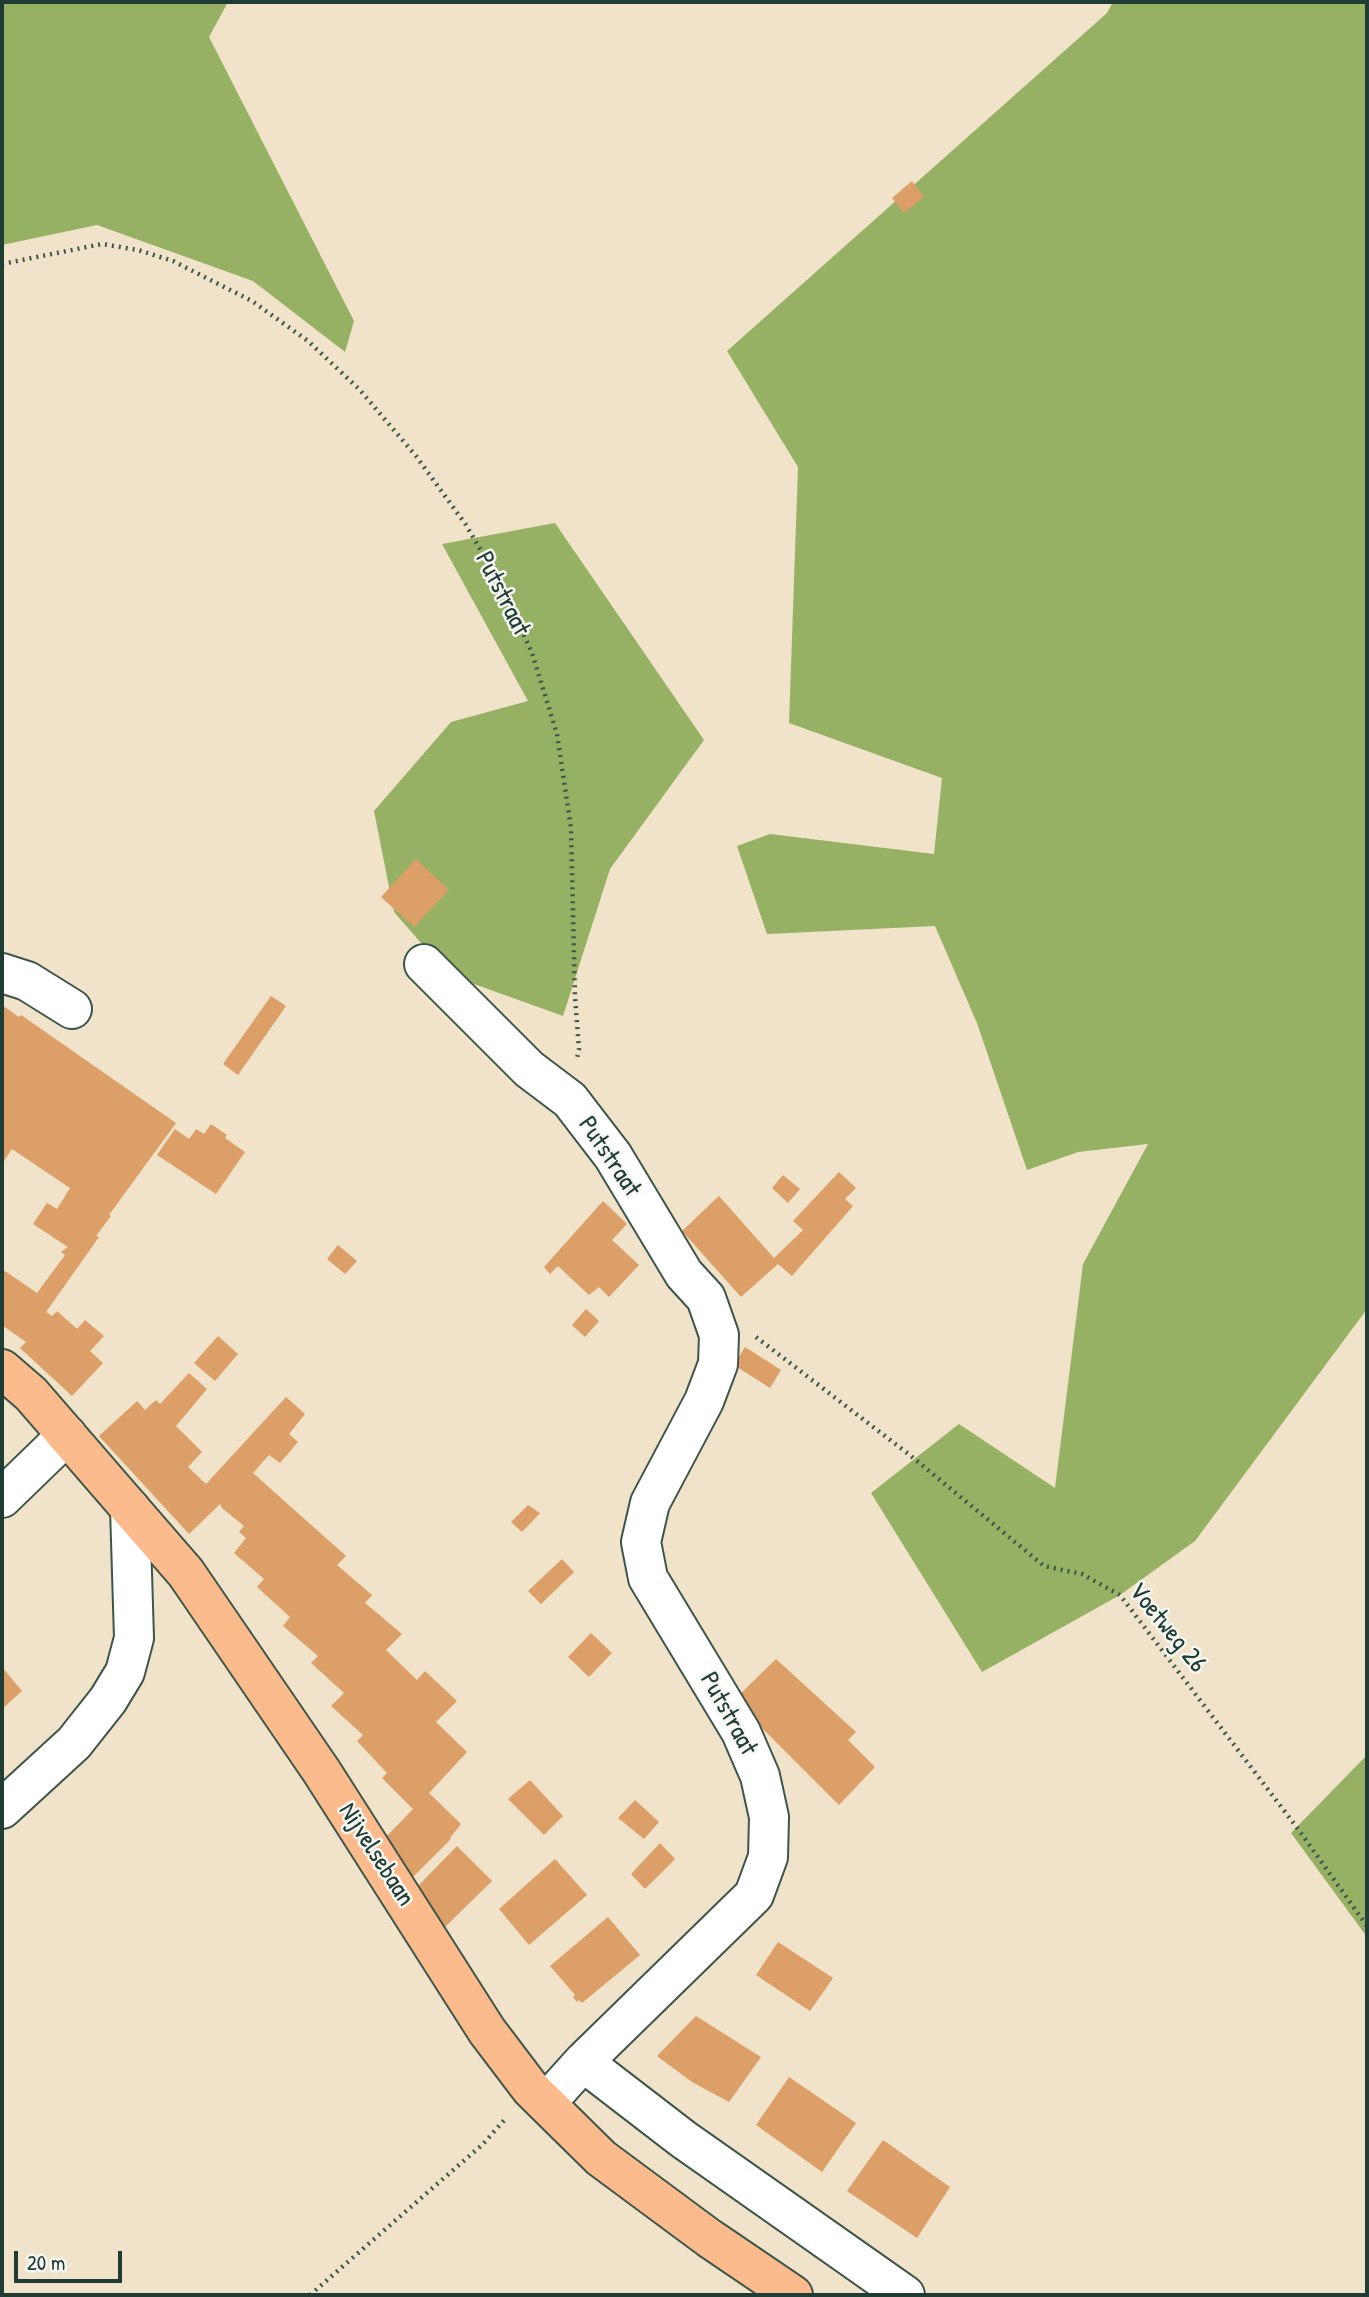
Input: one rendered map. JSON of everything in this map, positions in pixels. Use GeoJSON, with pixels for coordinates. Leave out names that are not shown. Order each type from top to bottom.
{"type":"FeatureCollection","features":[{"type":"Feature","properties":{"kind":"main road","name":"Nijvelsebaan"},"geometry":{"type":"LineString","coordinates":[[2,1369],[31,1394],[186,1573],[322,1772],[487,2031],[539,2096],[601,2158],[709,2238],[793,2295]]}},
{"type":"Feature","properties":{"kind":"street"},"geometry":{"type":"LineString","coordinates":[[424,964],[529,1069],[570,1100]]}},
{"type":"Feature","properties":{"kind":"street"},"geometry":{"type":"LineString","coordinates":[[2,973],[27,981],[72,1009]]}},
{"type":"Feature","properties":{"kind":"street","name":"Putstraat"},"geometry":{"type":"LineString","coordinates":[[539,2096],[583,2062],[754,1895],[768,1857],[769,1818],[760,1776],[741,1732],[648,1578],[641,1542],[650,1503],[704,1401],[718,1364],[719,1335],[706,1298],[684,1274],[612,1156],[570,1100]]}},
{"type":"Feature","properties":{"kind":"street"},"geometry":{"type":"LineString","coordinates":[[2,1498],[66,1435]]}},
{"type":"Feature","properties":{"kind":"street"},"geometry":{"type":"LineString","coordinates":[[2,1809],[74,1743],[108,1700],[125,1672],[134,1638],[130,1508]]}},
{"type":"Feature","properties":{"kind":"street"},"geometry":{"type":"LineString","coordinates":[[583,2062],[683,2139],[905,2295]]}},
{"type":"Feature","properties":{"kind":"path","name":"Putstraat"},"geometry":{"type":"LineString","coordinates":[[2,264],[102,244],[138,250],[173,261],[252,301],[308,341],[359,389],[416,456],[466,525],[501,585],[532,653],[556,734],[571,828],[575,997],[579,1049],[570,1100]]}},
{"type":"Feature","properties":{"kind":"path","name":"Voetweg 26"},"geometry":{"type":"LineString","coordinates":[[706,1298],[911,1456],[1044,1566],[1082,1574],[1121,1595],[1298,1829],[1367,1926]]}},
{"type":"Feature","properties":{"kind":"path"},"geometry":{"type":"LineString","coordinates":[[310,2295],[539,2096]]}},
{"type":"Feature","properties":{"kind":"green space"},"geometry":{"type":"Polygon","coordinates":[[[6,2],[228,2],[209,37],[354,321],[345,352],[253,281],[97,225],[2,245],[2,5],[6,2]]]}},
{"type":"Feature","properties":{"kind":"green space"},"geometry":{"type":"Polygon","coordinates":[[[1113,2],[1367,2],[1367,1309],[1195,1541],[1120,1595],[982,1672],[871,1493],[959,1424],[1055,1488],[1083,1264],[1148,1144],[1078,1152],[1027,1170],[977,1023],[935,926],[767,934],[737,846],[770,834],[934,854],[942,778],[789,723],[798,467],[727,351],[1107,13],[1113,2]]]}},
{"type":"Feature","properties":{"kind":"green space"},"geometry":{"type":"Polygon","coordinates":[[[555,523],[704,740],[610,869],[563,1016],[449,975],[394,912],[374,811],[451,722],[528,701],[442,544],[555,523]]]}},
{"type":"Feature","properties":{"kind":"green space"},"geometry":{"type":"Polygon","coordinates":[[[1367,1755],[1367,1937],[1291,1833],[1367,1755]]]}},
{"type":"Feature","properties":{"kind":"building"},"geometry":{"type":"Polygon","coordinates":[[[912,181],[924,197],[904,213],[892,198],[912,181]]]}},
{"type":"Feature","properties":{"kind":"building"},"geometry":{"type":"Polygon","coordinates":[[[416,859],[449,890],[414,927],[381,897],[416,859]]]}},
{"type":"Feature","properties":{"kind":"building"},"geometry":{"type":"Polygon","coordinates":[[[271,996],[286,1006],[238,1075],[223,1064],[271,996]]]}},
{"type":"Feature","properties":{"kind":"building"},"geometry":{"type":"Polygon","coordinates":[[[2,1005],[19,1017],[21,1015],[176,1123],[109,1215],[111,1216],[96,1236],[99,1237],[46,1312],[52,1316],[57,1311],[77,1329],[85,1320],[104,1336],[90,1351],[103,1363],[72,1396],[20,1348],[26,1342],[2,1325],[2,1269],[37,1293],[65,1255],[61,1252],[68,1247],[33,1224],[47,1203],[57,1209],[70,1188],[12,1149],[2,1164],[2,1005]]]}},
{"type":"Feature","properties":{"kind":"building"},"geometry":{"type":"Polygon","coordinates":[[[211,1124],[245,1152],[216,1194],[157,1155],[175,1129],[189,1139],[196,1129],[204,1134],[211,1124]]]}},
{"type":"Feature","properties":{"kind":"building"},"geometry":{"type":"Polygon","coordinates":[[[839,1172],[856,1188],[845,1199],[853,1206],[792,1276],[778,1264],[741,1297],[682,1231],[719,1196],[774,1258],[803,1230],[793,1221],[839,1172]]]}},
{"type":"Feature","properties":{"kind":"building"},"geometry":{"type":"Polygon","coordinates":[[[783,1175],[800,1189],[788,1203],[772,1188],[783,1175]]]}},
{"type":"Feature","properties":{"kind":"building"},"geometry":{"type":"Polygon","coordinates":[[[603,1201],[627,1224],[612,1240],[639,1265],[609,1297],[599,1287],[589,1295],[558,1266],[550,1274],[544,1267],[603,1201]]]}},
{"type":"Feature","properties":{"kind":"building"},"geometry":{"type":"Polygon","coordinates":[[[338,1245],[357,1261],[345,1274],[327,1259],[338,1245]]]}},
{"type":"Feature","properties":{"kind":"building"},"geometry":{"type":"Polygon","coordinates":[[[586,1309],[599,1321],[585,1337],[572,1325],[586,1309]]]}},
{"type":"Feature","properties":{"kind":"building"},"geometry":{"type":"Polygon","coordinates":[[[218,1336],[238,1354],[215,1381],[194,1363],[218,1336]]]}},
{"type":"Feature","properties":{"kind":"building"},"geometry":{"type":"Polygon","coordinates":[[[745,1347],[781,1370],[770,1388],[734,1365],[745,1347]]]}},
{"type":"Feature","properties":{"kind":"building"},"geometry":{"type":"Polygon","coordinates":[[[189,1373],[207,1389],[176,1426],[202,1452],[188,1467],[206,1484],[286,1397],[305,1414],[289,1434],[298,1442],[280,1463],[269,1455],[253,1473],[346,1556],[337,1565],[372,1595],[365,1603],[402,1634],[386,1650],[417,1680],[425,1671],[457,1701],[436,1722],[467,1752],[429,1793],[461,1824],[451,1839],[413,1877],[386,1837],[413,1809],[382,1778],[387,1773],[357,1741],[363,1735],[331,1706],[344,1693],[311,1663],[318,1656],[283,1626],[290,1617],[257,1587],[264,1579],[234,1553],[246,1538],[239,1532],[244,1526],[220,1504],[189,1534],[99,1436],[137,1401],[145,1410],[156,1400],[160,1404],[189,1373]]]}},
{"type":"Feature","properties":{"kind":"building"},"geometry":{"type":"Polygon","coordinates":[[[528,1505],[540,1513],[522,1532],[511,1522],[528,1505]]]}},
{"type":"Feature","properties":{"kind":"building"},"geometry":{"type":"Polygon","coordinates":[[[562,1559],[574,1572],[541,1604],[528,1591],[562,1559]]]}},
{"type":"Feature","properties":{"kind":"building"},"geometry":{"type":"Polygon","coordinates":[[[591,1633],[612,1653],[589,1677],[568,1657],[591,1633]]]}},
{"type":"Feature","properties":{"kind":"building"},"geometry":{"type":"Polygon","coordinates":[[[776,1659],[856,1732],[848,1740],[875,1767],[839,1805],[734,1700],[776,1659]]]}},
{"type":"Feature","properties":{"kind":"building"},"geometry":{"type":"Polygon","coordinates":[[[2,1667],[22,1691],[2,1709],[2,1667]]]}},
{"type":"Feature","properties":{"kind":"building"},"geometry":{"type":"Polygon","coordinates":[[[530,1780],[563,1816],[544,1835],[508,1799],[530,1780]]]}},
{"type":"Feature","properties":{"kind":"building"},"geometry":{"type":"Polygon","coordinates":[[[635,1800],[659,1822],[644,1839],[618,1818],[635,1800]]]}},
{"type":"Feature","properties":{"kind":"building"},"geometry":{"type":"Polygon","coordinates":[[[660,1843],[675,1859],[645,1889],[631,1874],[660,1843]]]}},
{"type":"Feature","properties":{"kind":"building"},"geometry":{"type":"Polygon","coordinates":[[[457,1846],[492,1881],[445,1927],[418,1886],[457,1846]]]}},
{"type":"Feature","properties":{"kind":"building"},"geometry":{"type":"Polygon","coordinates":[[[555,1859],[587,1895],[529,1945],[499,1909],[555,1859]]]}},
{"type":"Feature","properties":{"kind":"building"},"geometry":{"type":"Polygon","coordinates":[[[608,1917],[640,1955],[582,2003],[579,2000],[577,2002],[573,1997],[575,1995],[550,1966],[608,1917]]]}},
{"type":"Feature","properties":{"kind":"building"},"geometry":{"type":"Polygon","coordinates":[[[778,1942],[833,1978],[810,2011],[756,1975],[778,1942]]]}},
{"type":"Feature","properties":{"kind":"building"},"geometry":{"type":"Polygon","coordinates":[[[696,2016],[761,2057],[729,2102],[692,2082],[657,2056],[696,2016]]]}},
{"type":"Feature","properties":{"kind":"building"},"geometry":{"type":"Polygon","coordinates":[[[789,2077],[856,2123],[822,2172],[756,2125],[789,2077]]]}},
{"type":"Feature","properties":{"kind":"building"},"geometry":{"type":"Polygon","coordinates":[[[883,2140],[950,2187],[917,2238],[847,2191],[883,2140]]]}}]}
